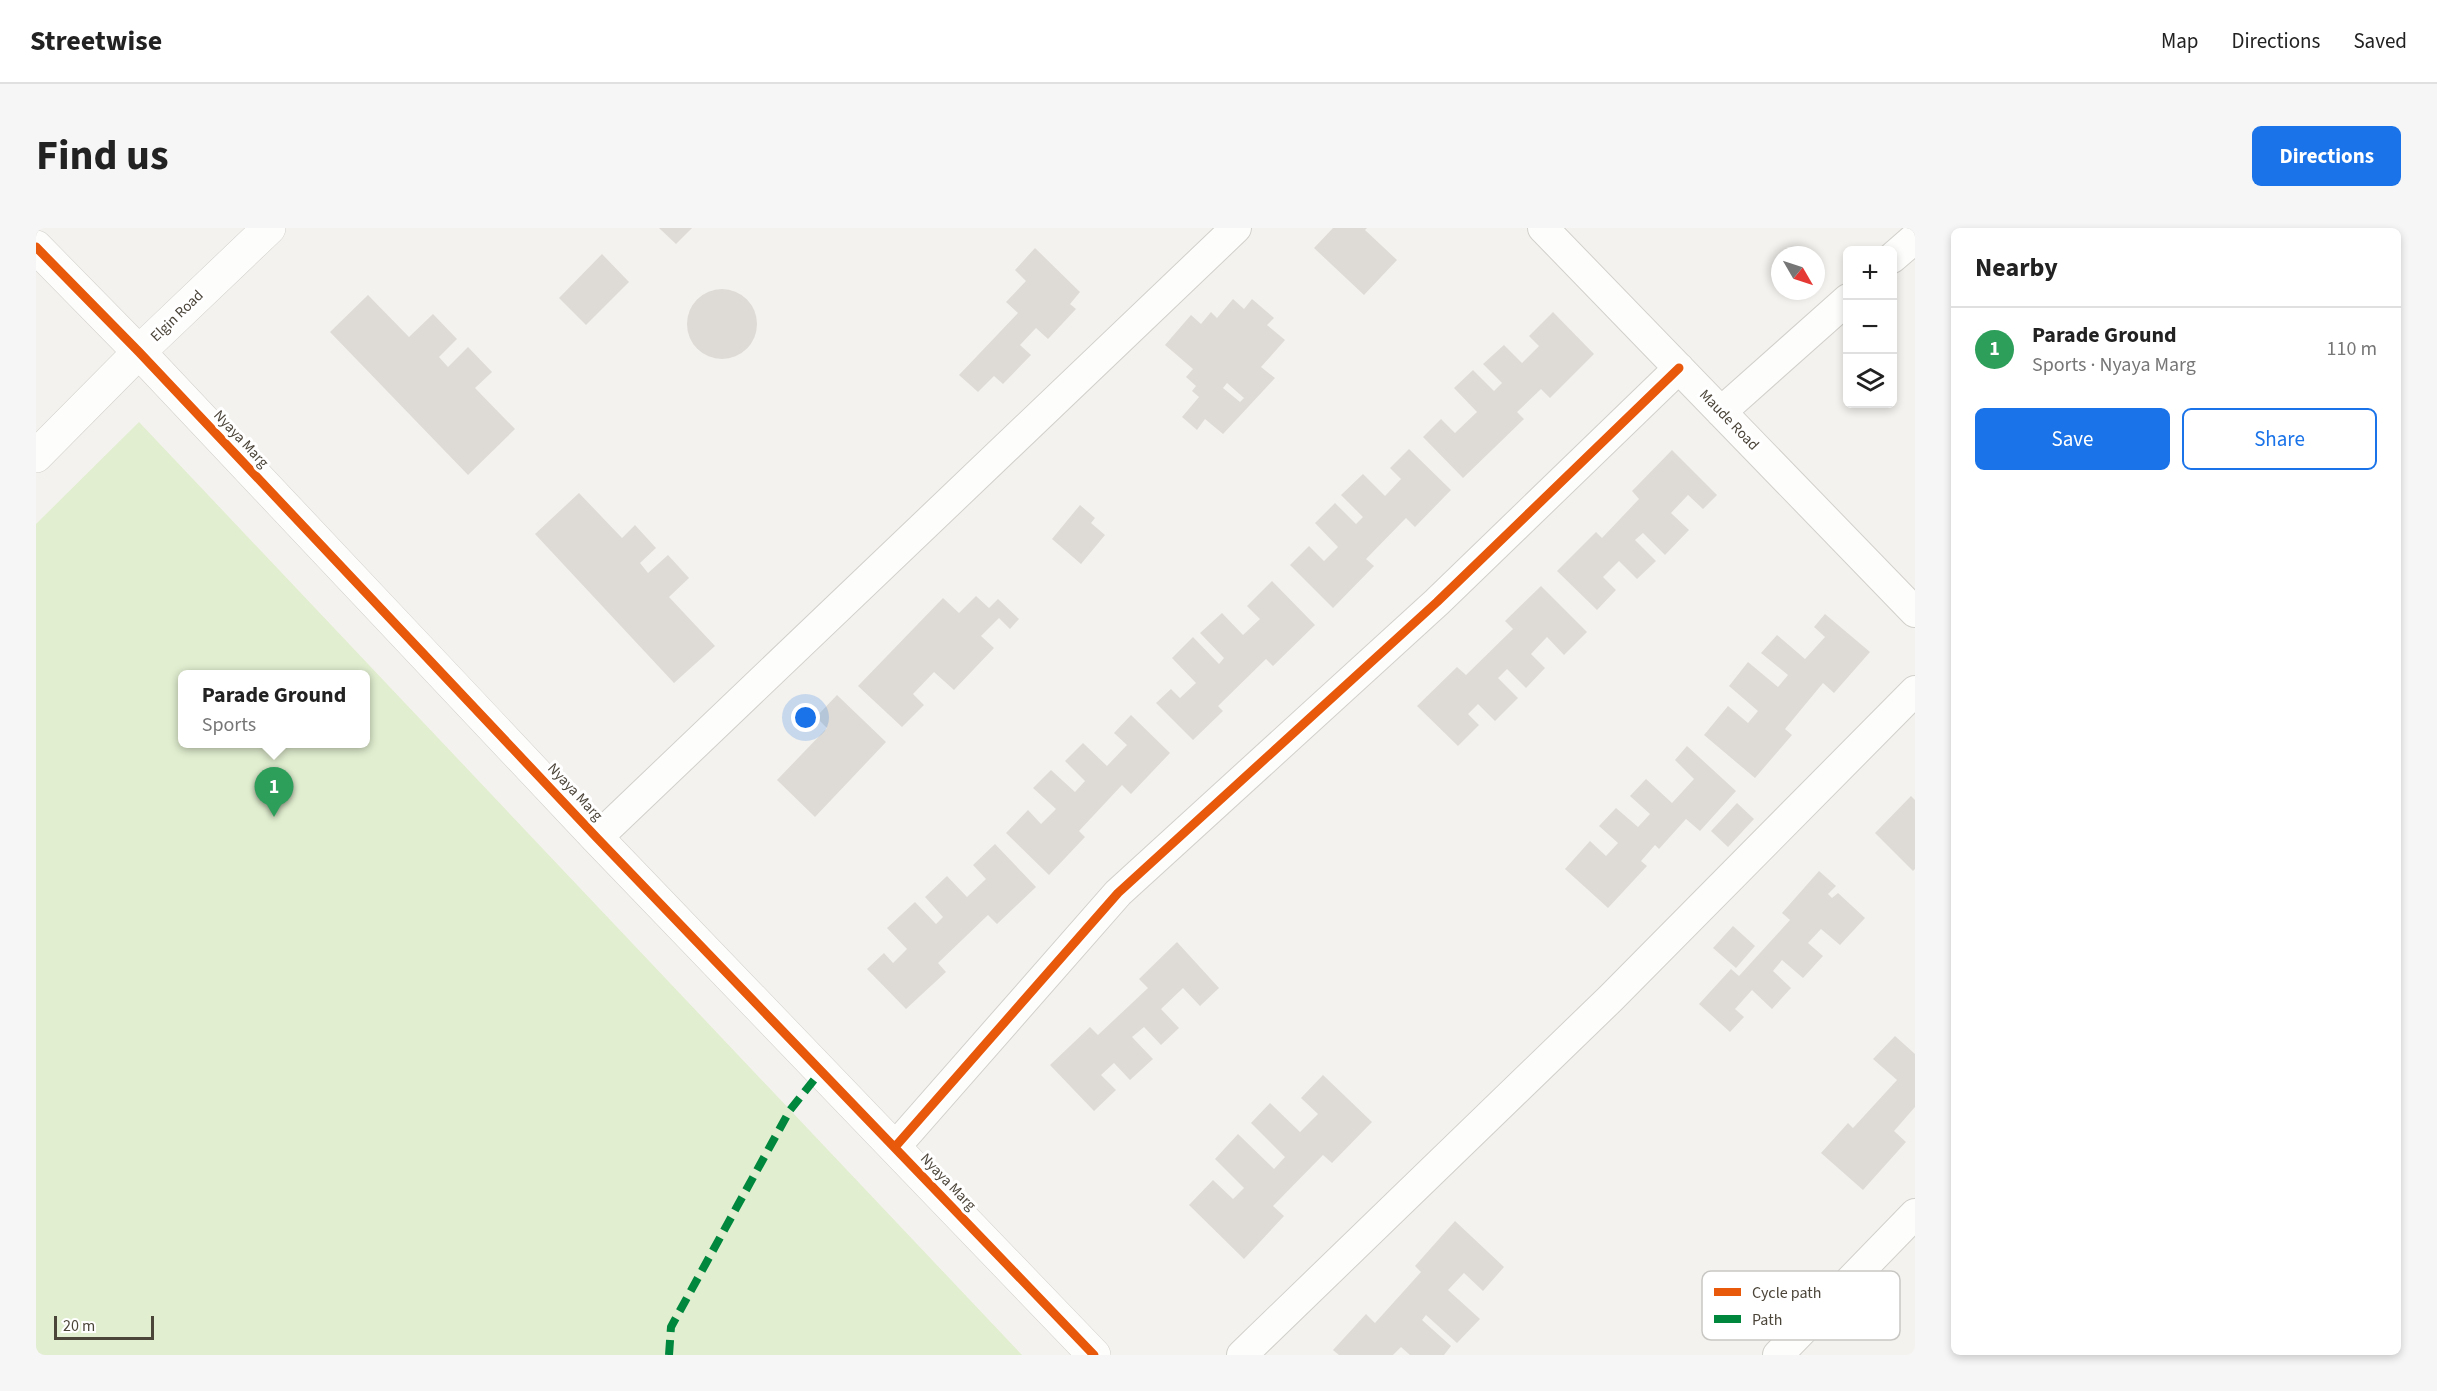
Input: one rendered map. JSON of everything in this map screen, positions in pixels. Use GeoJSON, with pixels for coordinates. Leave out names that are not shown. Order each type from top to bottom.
{"type":"FeatureCollection","features":[{"type":"Feature","properties":{"kind":"street","name":"Elgin Road"},"geometry":{"type":"LineString","coordinates":[[36,456],[139,352],[269,228]]}},
{"type":"Feature","properties":{"kind":"street"},"geometry":{"type":"LineString","coordinates":[[597,838],[1236,228]]}},
{"type":"Feature","properties":{"kind":"street","name":"Maude Road"},"geometry":{"type":"LineString","coordinates":[[1543,228],[1915,612]]}},
{"type":"Feature","properties":{"kind":"street"},"geometry":{"type":"LineString","coordinates":[[1897,254],[1915,238]]}},
{"type":"Feature","properties":{"kind":"street","name":"Nyaya Marg"},"geometry":{"type":"LineString","coordinates":[[36,247],[139,352],[597,838],[1094,1355]]}},
{"type":"Feature","properties":{"kind":"street"},"geometry":{"type":"LineString","coordinates":[[1721,412],[1847,300]]}},
{"type":"Feature","properties":{"kind":"street"},"geometry":{"type":"LineString","coordinates":[[895,1148],[1118,893],[1437,602],[1679,368]]}},
{"type":"Feature","properties":{"kind":"street"},"geometry":{"type":"LineString","coordinates":[[1242,1355],[1611,998],[1915,691]]}},
{"type":"Feature","properties":{"kind":"street"},"geometry":{"type":"LineString","coordinates":[[1860,1271],[1915,1214]]}},
{"type":"Feature","properties":{"kind":"street"},"geometry":{"type":"LineString","coordinates":[[1778,1355],[1793,1340]]}},
{"type":"Feature","properties":{"kind":"green space"},"geometry":{"type":"Polygon","coordinates":[[[139,422],[1022,1355],[36,1355],[36,524],[139,422]]]}},
{"type":"Feature","properties":{"kind":"building"},"geometry":{"type":"Polygon","coordinates":[[[659,228],[692,228],[676,244],[659,228]]]}},
{"type":"Feature","properties":{"kind":"building"},"geometry":{"type":"Polygon","coordinates":[[[1333,228],[1367,228],[1365,230],[1397,260],[1364,295],[1314,248],[1333,228]]]}},
{"type":"Feature","properties":{"kind":"building"},"geometry":{"type":"Polygon","coordinates":[[[1035,248],[1080,292],[1070,304],[1076,309],[1048,339],[1036,328],[1020,345],[1031,355],[1003,384],[994,376],[978,392],[959,375],[1018,313],[1006,302],[1026,281],[1015,270],[1035,248]]]}},
{"type":"Feature","properties":{"kind":"building"},"geometry":{"type":"Polygon","coordinates":[[[602,254],[629,282],[586,325],[559,298],[602,254]]]}},
{"type":"Feature","properties":{"kind":"building"},"geometry":{"type":"Polygon","coordinates":[[[722,289],[735,292],[747,299],[754,311],[757,324],[754,337],[747,349],[735,356],[722,359],[709,356],[697,349],[690,337],[687,324],[690,311],[697,299],[709,292],[722,289]]]}},
{"type":"Feature","properties":{"kind":"building"},"geometry":{"type":"Polygon","coordinates":[[[368,295],[409,337],[433,314],[457,339],[439,357],[448,367],[468,347],[492,372],[475,388],[515,429],[468,475],[330,332],[368,295]]]}},
{"type":"Feature","properties":{"kind":"building"},"geometry":{"type":"Polygon","coordinates":[[[1233,299],[1244,309],[1252,299],[1274,318],[1267,325],[1285,340],[1261,367],[1275,378],[1223,434],[1205,419],[1197,430],[1182,417],[1199,397],[1192,391],[1196,386],[1186,377],[1193,369],[1165,345],[1191,315],[1201,324],[1211,312],[1217,318],[1233,299]],[[1227,383],[1223,388],[1240,402],[1244,398],[1227,383]]]}},
{"type":"Feature","properties":{"kind":"building"},"geometry":{"type":"Polygon","coordinates":[[[1553,312],[1594,354],[1550,398],[1541,389],[1517,412],[1524,419],[1463,478],[1423,437],[1441,419],[1455,433],[1477,412],[1454,388],[1473,370],[1494,391],[1502,383],[1483,364],[1504,345],[1522,363],[1539,346],[1529,336],[1553,312]]]}},
{"type":"Feature","properties":{"kind":"building"},"geometry":{"type":"Polygon","coordinates":[[[1409,449],[1451,490],[1415,527],[1406,518],[1366,559],[1374,566],[1333,608],[1290,565],[1309,546],[1324,561],[1338,547],[1315,523],[1335,503],[1356,524],[1363,517],[1341,495],[1363,474],[1385,496],[1401,479],[1390,468],[1409,449]]]}},
{"type":"Feature","properties":{"kind":"building"},"geometry":{"type":"Polygon","coordinates":[[[1672,450],[1717,495],[1703,509],[1688,495],[1671,513],[1689,530],[1665,555],[1643,533],[1635,540],[1656,561],[1637,579],[1619,561],[1603,577],[1616,590],[1597,610],[1557,571],[1596,532],[1602,538],[1639,499],[1632,491],[1672,450]]]}},
{"type":"Feature","properties":{"kind":"building"},"geometry":{"type":"Polygon","coordinates":[[[579,493],[622,538],[635,525],[656,548],[640,563],[648,573],[668,555],[689,578],[669,597],[715,646],[674,683],[535,534],[579,493]]]}},
{"type":"Feature","properties":{"kind":"building"},"geometry":{"type":"Polygon","coordinates":[[[1080,505],[1095,518],[1091,523],[1105,535],[1081,564],[1052,539],[1080,505]]]}},
{"type":"Feature","properties":{"kind":"building"},"geometry":{"type":"Polygon","coordinates":[[[1272,581],[1315,625],[1273,666],[1266,659],[1218,706],[1223,711],[1193,740],[1156,703],[1171,689],[1180,698],[1196,683],[1172,658],[1193,637],[1219,664],[1224,658],[1200,633],[1222,613],[1243,635],[1260,619],[1247,606],[1272,581]]]}},
{"type":"Feature","properties":{"kind":"building"},"geometry":{"type":"Polygon","coordinates":[[[1541,586],[1587,632],[1564,655],[1547,637],[1531,654],[1545,668],[1526,688],[1507,669],[1498,678],[1518,698],[1495,721],[1478,704],[1468,714],[1479,725],[1458,746],[1417,706],[1457,667],[1466,675],[1513,629],[1505,621],[1541,586]]]}},
{"type":"Feature","properties":{"kind":"building"},"geometry":{"type":"Polygon","coordinates":[[[976,596],[989,608],[998,599],[1019,619],[1010,629],[999,618],[981,636],[994,648],[954,690],[934,672],[913,694],[924,705],[902,727],[858,686],[943,598],[959,613],[976,596]]]}},
{"type":"Feature","properties":{"kind":"building"},"geometry":{"type":"Polygon","coordinates":[[[1825,614],[1870,652],[1834,693],[1823,683],[1785,729],[1792,735],[1755,778],[1704,735],[1728,706],[1748,723],[1758,711],[1729,686],[1748,662],[1778,687],[1788,675],[1761,653],[1777,635],[1805,659],[1825,637],[1814,627],[1825,614]]]}},
{"type":"Feature","properties":{"kind":"building"},"geometry":{"type":"Polygon","coordinates":[[[837,695],[886,742],[815,817],[777,780],[827,728],[816,717],[837,695]]]}},
{"type":"Feature","properties":{"kind":"building"},"geometry":{"type":"Polygon","coordinates":[[[1131,715],[1170,753],[1131,794],[1122,785],[1079,831],[1085,837],[1049,875],[1006,833],[1028,810],[1041,824],[1056,809],[1033,788],[1051,770],[1075,792],[1085,781],[1065,761],[1083,743],[1107,766],[1127,745],[1114,733],[1131,715]]]}},
{"type":"Feature","properties":{"kind":"building"},"geometry":{"type":"Polygon","coordinates":[[[1687,746],[1736,791],[1700,831],[1686,819],[1659,849],[1655,845],[1641,861],[1647,866],[1608,908],[1565,869],[1590,841],[1606,856],[1618,843],[1599,826],[1616,808],[1638,827],[1650,814],[1630,796],[1646,779],[1672,803],[1694,779],[1675,760],[1687,746]]]}},
{"type":"Feature","properties":{"kind":"building"},"geometry":{"type":"Polygon","coordinates":[[[1911,796],[1915,800],[1915,869],[1913,871],[1875,833],[1911,796]]]}},
{"type":"Feature","properties":{"kind":"building"},"geometry":{"type":"Polygon","coordinates":[[[1737,803],[1754,819],[1728,847],[1711,831],[1737,803]]]}},
{"type":"Feature","properties":{"kind":"building"},"geometry":{"type":"Polygon","coordinates":[[[995,844],[1036,887],[997,924],[988,915],[938,963],[946,972],[906,1009],[867,969],[884,953],[893,963],[907,949],[887,928],[915,902],[936,924],[943,917],[925,897],[947,876],[967,897],[986,879],[973,865],[995,844]]]}},
{"type":"Feature","properties":{"kind":"building"},"geometry":{"type":"Polygon","coordinates":[[[1819,871],[1836,886],[1828,894],[1832,898],[1838,893],[1865,918],[1840,945],[1821,929],[1808,943],[1823,956],[1803,978],[1782,960],[1773,971],[1791,988],[1772,1009],[1752,990],[1735,1009],[1744,1017],[1730,1032],[1699,1004],[1731,969],[1739,976],[1790,920],[1782,913],[1819,871]]]}},
{"type":"Feature","properties":{"kind":"building"},"geometry":{"type":"Polygon","coordinates":[[[1733,926],[1755,946],[1736,968],[1713,948],[1733,926]]]}},
{"type":"Feature","properties":{"kind":"building"},"geometry":{"type":"Polygon","coordinates":[[[1177,942],[1219,988],[1200,1006],[1183,988],[1161,1009],[1179,1028],[1161,1045],[1144,1027],[1132,1037],[1153,1059],[1130,1080],[1114,1063],[1101,1075],[1116,1090],[1094,1111],[1050,1065],[1090,1027],[1098,1035],[1148,988],[1139,979],[1177,942]]]}},
{"type":"Feature","properties":{"kind":"building"},"geometry":{"type":"Polygon","coordinates":[[[1895,1036],[1915,1054],[1915,1107],[1894,1131],[1906,1142],[1863,1190],[1821,1153],[1848,1123],[1853,1128],[1897,1080],[1873,1059],[1895,1036]]]}},
{"type":"Feature","properties":{"kind":"building"},"geometry":{"type":"Polygon","coordinates":[[[1323,1075],[1372,1122],[1332,1163],[1323,1155],[1273,1206],[1284,1216],[1244,1259],[1189,1205],[1213,1180],[1233,1199],[1244,1188],[1215,1159],[1238,1134],[1274,1169],[1285,1157],[1251,1123],[1270,1103],[1300,1132],[1318,1114],[1301,1098],[1323,1075]]]}},
{"type":"Feature","properties":{"kind":"building"},"geometry":{"type":"Polygon","coordinates":[[[1455,1221],[1504,1267],[1483,1291],[1464,1273],[1448,1290],[1480,1319],[1457,1343],[1426,1315],[1422,1320],[1451,1346],[1444,1355],[1410,1355],[1401,1347],[1393,1355],[1339,1355],[1333,1350],[1366,1314],[1375,1323],[1421,1272],[1415,1266],[1455,1221]]]}},
{"type":"Feature","properties":{"kind":"marked path"},"geometry":{"type":"LineString","coordinates":[[669,1355],[671,1327],[790,1110],[821,1071]]}},
{"type":"Feature","properties":{"kind":"cycle path"},"geometry":{"type":"LineString","coordinates":[[36,247],[139,352],[597,838],[1094,1355]]}},
{"type":"Feature","properties":{"kind":"cycle path"},"geometry":{"type":"LineString","coordinates":[[895,1147],[1118,893],[1437,602],[1679,368]]}},
{"type":"Feature","properties":{"kind":"place","name":"Parade Ground"},"geometry":{"type":"Point","coordinates":[274,817]}}]}
